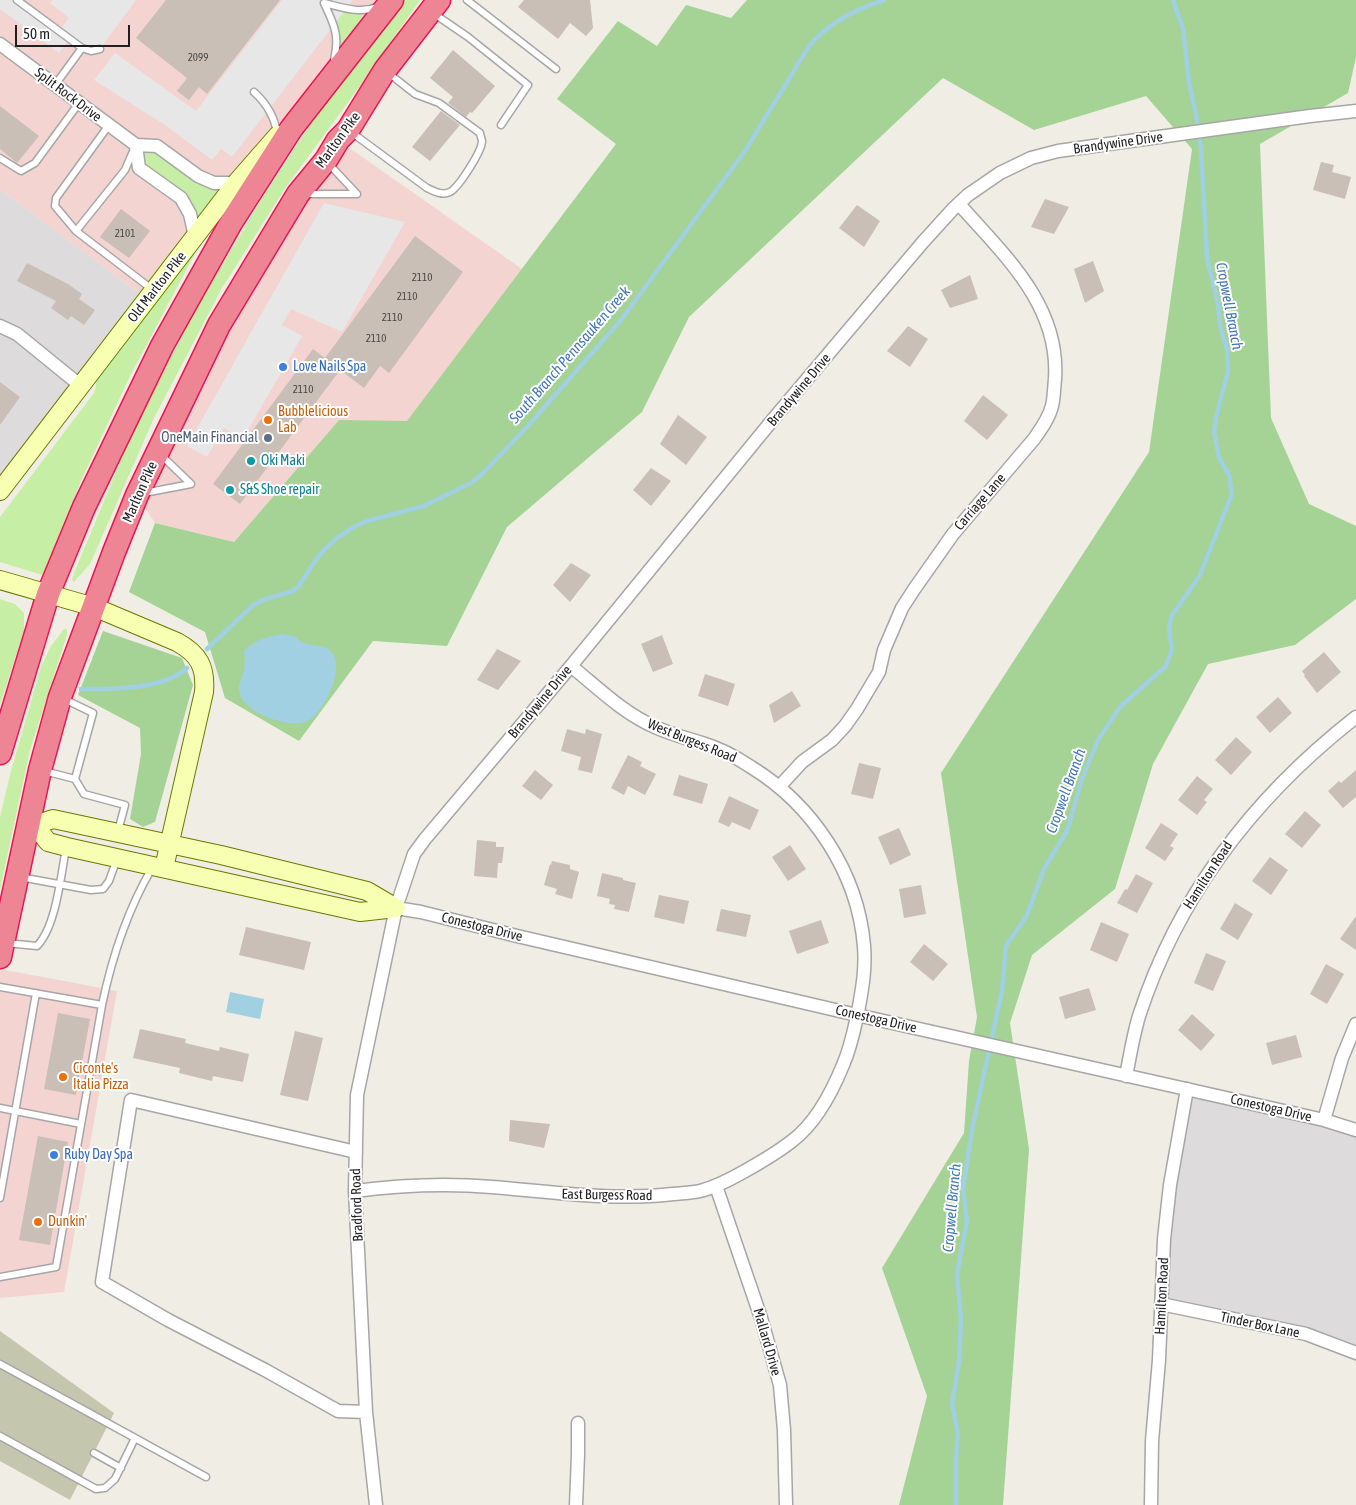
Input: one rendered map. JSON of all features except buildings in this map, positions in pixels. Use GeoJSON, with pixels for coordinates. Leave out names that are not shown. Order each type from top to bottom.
{"type":"FeatureCollection","features":[{"type":"Feature","properties":{"kind":"highway"},"geometry":{"type":"LineString","coordinates":[[0,753],[5,721],[48,594],[84,507],[162,346],[276,145],[291,129],[391,1]]}},
{"type":"Feature","properties":{"kind":"highway","name":"Marlton Pike"},"geometry":{"type":"LineString","coordinates":[[1,950],[16,876],[31,825],[40,770],[60,697],[137,495],[219,325],[298,194],[326,160],[338,140],[348,130],[385,70],[434,5]]}},
{"type":"Feature","properties":{"kind":"street","name":"Split Rock Drive"},"geometry":{"type":"LineString","coordinates":[[1,48],[136,145],[157,146],[198,176],[214,182],[236,183]]}},
{"type":"Feature","properties":{"kind":"street","name":"Brandywine Drive"},"geometry":{"type":"LineString","coordinates":[[396,908],[414,854],[425,839],[923,242],[968,195],[1000,173],[1044,154],[1356,111]]}},
{"type":"Feature","properties":{"kind":"street"},"geometry":{"type":"LineString","coordinates":[[136,145],[139,168],[181,198],[190,214],[195,237]]}},
{"type":"Feature","properties":{"kind":"street","name":"Old Marlton Pike"},"geometry":{"type":"LineString","coordinates":[[0,491],[236,183],[276,145]]}},
{"type":"Feature","properties":{"kind":"street","name":"Carriage Lane"},"geometry":{"type":"LineString","coordinates":[[779,787],[802,762],[832,740],[857,709],[879,672],[884,650],[902,608],[953,534],[1034,439],[1045,423],[1052,406],[1056,365],[1054,345],[1041,307],[1018,273],[959,204]]}},
{"type":"Feature","properties":{"kind":"street"},"geometry":{"type":"LineString","coordinates":[[0,326],[17,334],[81,386]]}},
{"type":"Feature","properties":{"kind":"street"},"geometry":{"type":"LineString","coordinates":[[0,580],[94,607],[187,647],[199,660],[205,679],[204,692],[170,844],[159,866]]}},
{"type":"Feature","properties":{"kind":"street","name":"West Burgess Road"},"geometry":{"type":"LineString","coordinates":[[571,666],[638,719],[669,733],[722,750],[754,768],[802,807],[814,821],[845,873],[856,905],[863,938],[864,958],[863,983],[857,1015]]}},
{"type":"Feature","properties":{"kind":"street","name":"Hamilton Road"},"geometry":{"type":"LineString","coordinates":[[1126,1076],[1134,1033],[1153,977],[1170,938],[1202,882],[1226,846],[1275,788],[1314,750],[1356,716]]}},
{"type":"Feature","properties":{"kind":"street","name":"Conestoga Drive"},"geometry":{"type":"LineString","coordinates":[[396,908],[367,891],[170,844],[54,818],[31,825],[48,842],[360,912],[396,908],[420,912],[857,1015],[1324,1120],[1356,1130]]}},
{"type":"Feature","properties":{"kind":"street","name":"Bradford Road"},"geometry":{"type":"LineString","coordinates":[[376,1505],[366,1412],[355,1190],[357,1095],[396,908]]}},
{"type":"Feature","properties":{"kind":"street","name":"East Burgess Road"},"geometry":{"type":"LineString","coordinates":[[355,1190],[401,1185],[491,1186],[557,1194],[634,1198],[700,1191],[716,1186],[762,1161],[793,1141],[808,1125],[835,1087],[851,1045],[857,1015]]}},
{"type":"Feature","properties":{"kind":"street"},"geometry":{"type":"LineString","coordinates":[[1324,1120],[1342,1058],[1356,1024]]}},
{"type":"Feature","properties":{"kind":"street","name":"Hamilton Road"},"geometry":{"type":"LineString","coordinates":[[1150,1505],[1164,1239],[1170,1185],[1187,1089]]}},
{"type":"Feature","properties":{"kind":"street"},"geometry":{"type":"LineString","coordinates":[[356,1152],[131,1100],[102,1282],[168,1320],[265,1370],[338,1411],[366,1412]]}},
{"type":"Feature","properties":{"kind":"street","name":"Mallard Drive"},"geometry":{"type":"LineString","coordinates":[[716,1186],[761,1318],[780,1385],[784,1430],[786,1505]]}},
{"type":"Feature","properties":{"kind":"street","name":"Tinder Box Lane"},"geometry":{"type":"LineString","coordinates":[[1161,1304],[1306,1334],[1356,1353]]}},
{"type":"Feature","properties":{"kind":"street"},"geometry":{"type":"LineString","coordinates":[[576,1505],[578,1423]]}},
{"type":"Feature","properties":{"kind":"lane"},"geometry":{"type":"LineString","coordinates":[[17,0],[82,48],[91,51],[100,49]]}},
{"type":"Feature","properties":{"kind":"lane"},"geometry":{"type":"LineString","coordinates":[[467,0],[556,69]]}},
{"type":"Feature","properties":{"kind":"lane"},"geometry":{"type":"LineString","coordinates":[[326,84],[337,40],[336,28],[324,3],[360,10],[372,9],[391,1]]}},
{"type":"Feature","properties":{"kind":"lane"},"geometry":{"type":"LineString","coordinates":[[434,5],[468,37],[528,85],[501,125]]}},
{"type":"Feature","properties":{"kind":"lane"},"geometry":{"type":"LineString","coordinates":[[55,85],[82,48]]}},
{"type":"Feature","properties":{"kind":"lane"},"geometry":{"type":"LineString","coordinates":[[348,130],[427,188],[440,194],[450,192],[461,181],[480,148],[482,140],[480,133],[439,103],[415,94],[385,70]]}},
{"type":"Feature","properties":{"kind":"lane"},"geometry":{"type":"LineString","coordinates":[[254,92],[271,113],[276,145]]}},
{"type":"Feature","properties":{"kind":"lane"},"geometry":{"type":"LineString","coordinates":[[0,158],[20,171],[35,163],[79,103]]}},
{"type":"Feature","properties":{"kind":"lane"},"geometry":{"type":"LineString","coordinates":[[109,125],[56,198],[55,206],[76,231],[154,291]]}},
{"type":"Feature","properties":{"kind":"lane"},"geometry":{"type":"LineString","coordinates":[[76,231],[124,170],[136,145]]}},
{"type":"Feature","properties":{"kind":"lane"},"geometry":{"type":"LineString","coordinates":[[298,194],[357,194],[326,160]]}},
{"type":"Feature","properties":{"kind":"lane"},"geometry":{"type":"LineString","coordinates":[[137,495],[192,484],[158,452]]}},
{"type":"Feature","properties":{"kind":"lane"},"geometry":{"type":"LineString","coordinates":[[60,697],[93,713],[74,780]]}},
{"type":"Feature","properties":{"kind":"lane"},"geometry":{"type":"LineString","coordinates":[[40,770],[74,780],[84,794],[124,805],[117,832]]}},
{"type":"Feature","properties":{"kind":"lane"},"geometry":{"type":"LineString","coordinates":[[1,950],[37,946],[44,940],[52,921],[67,846]]}},
{"type":"Feature","properties":{"kind":"lane"},"geometry":{"type":"LineString","coordinates":[[16,876],[91,890],[103,889],[118,858]]}},
{"type":"Feature","properties":{"kind":"lane"},"geometry":{"type":"LineString","coordinates":[[0,1277],[56,1267],[109,970],[137,894],[159,866]]}},
{"type":"Feature","properties":{"kind":"lane"},"geometry":{"type":"LineString","coordinates":[[0,986],[102,1005]]}},
{"type":"Feature","properties":{"kind":"lane"},"geometry":{"type":"LineString","coordinates":[[0,1198],[36,993]]}},
{"type":"Feature","properties":{"kind":"lane"},"geometry":{"type":"LineString","coordinates":[[0,1108],[81,1124]]}},
{"type":"Feature","properties":{"kind":"lane"},"geometry":{"type":"LineString","coordinates":[[0,1364],[206,1477]]}},
{"type":"Feature","properties":{"kind":"lane"},"geometry":{"type":"LineString","coordinates":[[0,1436],[96,1489],[105,1488],[115,1479],[135,1438]]}},
{"type":"Feature","properties":{"kind":"lane"},"geometry":{"type":"LineString","coordinates":[[94,1453],[121,1468]]}},
{"type":"Feature","properties":{"kind":"shaded area"},"geometry":{"type":"Polygon","coordinates":[[[0,0],[392,0],[236,183],[181,198],[195,237],[147,299],[0,189],[0,0]]]}},
{"type":"Feature","properties":{"kind":"shaded area"},"geometry":{"type":"Polygon","coordinates":[[[0,0],[17,0],[59,31],[69,18],[50,3],[53,0],[136,0],[100,49],[96,50],[69,39],[59,53],[0,9],[0,0]]]}},
{"type":"Feature","properties":{"kind":"shaded area"},"geometry":{"type":"Polygon","coordinates":[[[282,0],[353,0],[232,157],[221,149],[212,160],[165,125],[94,80],[115,53],[196,111],[282,0]]]}},
{"type":"Feature","properties":{"kind":"shaded area"},"geometry":{"type":"Polygon","coordinates":[[[338,140],[522,269],[407,422],[339,420],[234,542],[155,523],[137,495],[158,452],[338,140]]]}},
{"type":"Feature","properties":{"kind":"shaded area"},"geometry":{"type":"Polygon","coordinates":[[[0,189],[147,299],[0,491],[0,189]]]}},
{"type":"Feature","properties":{"kind":"shaded area"},"geometry":{"type":"Polygon","coordinates":[[[324,203],[405,222],[342,332],[291,309],[282,325],[302,336],[243,439],[224,428],[207,457],[187,446],[324,203]]]}},
{"type":"Feature","properties":{"kind":"shaded area"},"geometry":{"type":"Polygon","coordinates":[[[0,969],[117,991],[64,1292],[0,1298],[0,969]]]}},
{"type":"Feature","properties":{"kind":"shaded area"},"geometry":{"type":"Polygon","coordinates":[[[1187,1089],[1356,1134],[1356,1354],[1341,1347],[1161,1304],[1187,1089]]]}},
{"type":"Feature","properties":{"kind":"shaded area"},"geometry":{"type":"Polygon","coordinates":[[[0,1331],[114,1413],[70,1500],[0,1461],[0,1331]]]}},
{"type":"Feature","properties":{"kind":"green space"},"geometry":{"type":"Polygon","coordinates":[[[402,0],[420,0],[376,64],[286,187],[222,288],[154,418],[90,564],[74,582],[72,580],[74,573],[134,429],[195,311],[263,197],[342,77],[402,0]]]}},
{"type":"Feature","properties":{"kind":"green space"},"geometry":{"type":"Polygon","coordinates":[[[747,0],[1356,0],[1356,57],[1348,93],[1260,144],[1271,418],[1309,504],[1356,526],[1356,599],[1295,645],[1208,664],[1153,764],[1115,889],[1032,955],[1010,1023],[1029,1149],[1003,1505],[899,1505],[927,1396],[882,1268],[964,1133],[969,1061],[977,1017],[941,773],[1149,452],[1192,149],[1146,96],[1034,130],[943,78],[689,317],[642,412],[507,527],[447,646],[373,641],[299,741],[225,698],[205,632],[129,592],[155,523],[234,542],[339,420],[407,421],[616,144],[557,99],[618,21],[657,46],[686,5],[731,18],[747,0]]]}},
{"type":"Feature","properties":{"kind":"green space"},"geometry":{"type":"Polygon","coordinates":[[[324,3],[372,9],[330,78],[337,39],[324,3]]]}},
{"type":"Feature","properties":{"kind":"green space"},"geometry":{"type":"Polygon","coordinates":[[[136,145],[157,146],[198,176],[236,183],[195,237],[190,214],[139,168],[136,145]]]}},
{"type":"Feature","properties":{"kind":"green space"},"geometry":{"type":"Polygon","coordinates":[[[199,246],[129,378],[81,481],[45,572],[42,575],[0,562],[0,517],[94,393],[96,375],[199,246]]]}},
{"type":"Feature","properties":{"kind":"green space"},"geometry":{"type":"Polygon","coordinates":[[[0,599],[15,604],[24,613],[24,631],[0,705],[0,599]]]}},
{"type":"Feature","properties":{"kind":"green space"},"geometry":{"type":"Polygon","coordinates":[[[64,629],[67,629],[67,635],[30,750],[0,890],[0,817],[11,771],[41,667],[51,646],[64,629]]]}},
{"type":"Feature","properties":{"kind":"green space"},"geometry":{"type":"Polygon","coordinates":[[[103,631],[182,658],[193,685],[155,822],[143,827],[130,819],[141,754],[140,728],[78,695],[103,631]]]}},
{"type":"Feature","properties":{"kind":"water"},"geometry":{"type":"Polygon","coordinates":[[[281,634],[296,637],[306,644],[327,648],[333,654],[336,662],[336,671],[331,690],[320,709],[308,721],[290,723],[269,718],[249,707],[239,692],[245,661],[244,651],[256,642],[281,634]]]}},
{"type":"Feature","properties":{"kind":"water"},"geometry":{"type":"Polygon","coordinates":[[[230,992],[264,999],[260,1019],[226,1012],[230,992]]]}},
{"type":"Feature","properties":{"kind":"waterway","name":"South Branch Pennsauken Creek"},"geometry":{"type":"LineString","coordinates":[[207,649],[252,606],[263,600],[293,591],[298,587],[325,549],[337,538],[354,527],[367,521],[424,506],[471,483],[482,474],[528,426],[621,320],[745,151],[809,46],[825,30],[843,18],[884,0]]}},
{"type":"Feature","properties":{"kind":"waterway","name":"Cropwell Branch"},"geometry":{"type":"LineString","coordinates":[[956,1505],[958,1434],[952,1404],[959,1362],[961,1319],[957,1274],[967,1221],[963,1188],[973,1125],[1002,991],[1006,946],[1027,915],[1044,869],[1067,831],[1082,779],[1098,740],[1120,707],[1166,666],[1172,649],[1169,630],[1171,617],[1200,575],[1232,494],[1229,475],[1219,458],[1214,432],[1228,371],[1227,350],[1220,326],[1218,304],[1207,258],[1201,149],[1189,83],[1183,29],[1173,0]]}},
{"type":"Feature","properties":{"kind":"waterway","name":"South Branch Pennsauken Creek"},"geometry":{"type":"LineString","coordinates":[[81,689],[137,687],[165,681],[187,668]]}},
{"type":"Feature","properties":{"kind":"place","name":"Love Nails Spa"},"geometry":{"type":"Point","coordinates":[283,367]}},
{"type":"Feature","properties":{"kind":"place","name":"Bubblelicious Lab"},"geometry":{"type":"Point","coordinates":[268,420]}},
{"type":"Feature","properties":{"kind":"place","name":"OneMain Financial"},"geometry":{"type":"Point","coordinates":[268,438]}},
{"type":"Feature","properties":{"kind":"place","name":"Oki Maki"},"geometry":{"type":"Point","coordinates":[251,461]}},
{"type":"Feature","properties":{"kind":"place","name":"S&S Shoe repair"},"geometry":{"type":"Point","coordinates":[230,490]}},
{"type":"Feature","properties":{"kind":"place","name":"Ciconte's Italia Pizza"},"geometry":{"type":"Point","coordinates":[63,1077]}},
{"type":"Feature","properties":{"kind":"place","name":"Ruby Day Spa"},"geometry":{"type":"Point","coordinates":[54,1155]}},
{"type":"Feature","properties":{"kind":"place","name":"Dunkin'"},"geometry":{"type":"Point","coordinates":[38,1222]}}]}
